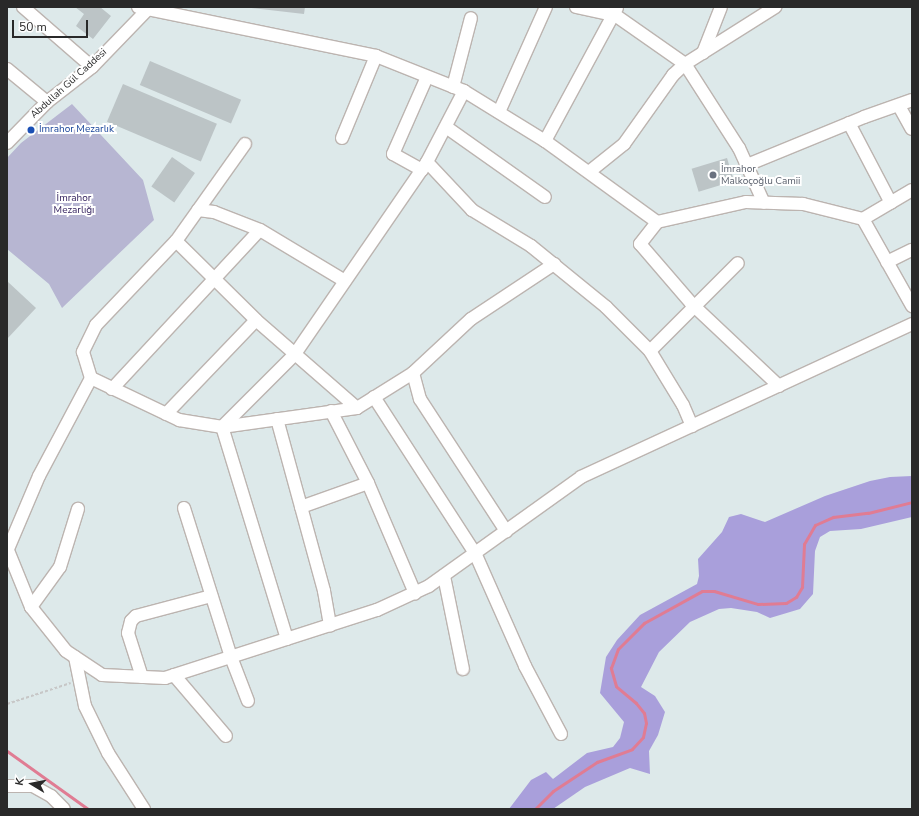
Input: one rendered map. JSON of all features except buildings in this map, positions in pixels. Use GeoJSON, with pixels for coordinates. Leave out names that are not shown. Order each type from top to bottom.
{"type":"FeatureCollection","features":[{"type":"Feature","properties":{"kind":"street"},"geometry":{"type":"LineString","coordinates":[[23,7],[92,67]]}},
{"type":"Feature","properties":{"kind":"street"},"geometry":{"type":"LineString","coordinates":[[499,112],[546,7]]}},
{"type":"Feature","properties":{"kind":"street"},"geometry":{"type":"LineString","coordinates":[[576,7],[616,11],[685,64],[739,148],[764,203]]}},
{"type":"Feature","properties":{"kind":"street"},"geometry":{"type":"LineString","coordinates":[[703,53],[721,7]]}},
{"type":"Feature","properties":{"kind":"street"},"geometry":{"type":"LineString","coordinates":[[589,172],[624,144],[673,75],[685,64],[775,7]]}},
{"type":"Feature","properties":{"kind":"street"},"geometry":{"type":"LineString","coordinates":[[146,8],[376,56],[459,89],[545,141],[658,222]]}},
{"type":"Feature","properties":{"kind":"street","name":"Abdullah Gül Caddesi"},"geometry":{"type":"LineString","coordinates":[[7,144],[47,102],[92,67],[146,8]]}},
{"type":"Feature","properties":{"kind":"street"},"geometry":{"type":"LineString","coordinates":[[545,141],[616,11]]}},
{"type":"Feature","properties":{"kind":"street"},"geometry":{"type":"LineString","coordinates":[[222,428],[295,354],[424,166],[446,126],[459,89],[470,18]]}},
{"type":"Feature","properties":{"kind":"street"},"geometry":{"type":"LineString","coordinates":[[342,138],[376,56]]}},
{"type":"Feature","properties":{"kind":"street"},"geometry":{"type":"LineString","coordinates":[[7,69],[47,102]]}},
{"type":"Feature","properties":{"kind":"street"},"geometry":{"type":"LineString","coordinates":[[427,76],[393,154],[424,166],[472,210],[531,246],[606,307],[650,351],[683,405],[692,426]]}},
{"type":"Feature","properties":{"kind":"street"},"geometry":{"type":"LineString","coordinates":[[747,166],[849,123],[912,100]]}},
{"type":"Feature","properties":{"kind":"street"},"geometry":{"type":"LineString","coordinates":[[899,106],[912,129]]}},
{"type":"Feature","properties":{"kind":"street"},"geometry":{"type":"LineString","coordinates":[[849,123],[891,203]]}},
{"type":"Feature","properties":{"kind":"street"},"geometry":{"type":"LineString","coordinates":[[446,126],[545,197]]}},
{"type":"Feature","properties":{"kind":"street"},"geometry":{"type":"LineString","coordinates":[[245,144],[176,241],[96,325],[83,352],[91,378],[39,476],[7,549],[31,607],[66,651],[102,675],[165,678],[377,610],[416,592],[444,576],[581,477],[912,324]]}},
{"type":"Feature","properties":{"kind":"street"},"geometry":{"type":"LineString","coordinates":[[863,220],[912,190]]}},
{"type":"Feature","properties":{"kind":"street"},"geometry":{"type":"LineString","coordinates":[[779,386],[695,307],[640,244],[658,222],[746,202],[803,204],[863,220],[912,306]]}},
{"type":"Feature","properties":{"kind":"street"},"geometry":{"type":"LineString","coordinates":[[198,210],[214,212],[260,230],[345,281]]}},
{"type":"Feature","properties":{"kind":"street"},"geometry":{"type":"LineString","coordinates":[[112,389],[214,282],[260,230]]}},
{"type":"Feature","properties":{"kind":"street"},"geometry":{"type":"LineString","coordinates":[[176,241],[214,282],[358,408]]}},
{"type":"Feature","properties":{"kind":"street"},"geometry":{"type":"LineString","coordinates":[[887,262],[912,250]]}},
{"type":"Feature","properties":{"kind":"street"},"geometry":{"type":"LineString","coordinates":[[650,351],[738,262]]}},
{"type":"Feature","properties":{"kind":"street"},"geometry":{"type":"LineString","coordinates":[[91,378],[178,420],[222,428],[358,408],[413,373],[471,319],[554,264]]}},
{"type":"Feature","properties":{"kind":"street"},"geometry":{"type":"LineString","coordinates":[[166,414],[256,320]]}},
{"type":"Feature","properties":{"kind":"street"},"geometry":{"type":"LineString","coordinates":[[413,373],[420,399],[506,531]]}},
{"type":"Feature","properties":{"kind":"street"},"geometry":{"type":"LineString","coordinates":[[374,397],[475,553],[525,666],[561,734]]}},
{"type":"Feature","properties":{"kind":"street"},"geometry":{"type":"LineString","coordinates":[[331,411],[368,483],[416,592]]}},
{"type":"Feature","properties":{"kind":"street"},"geometry":{"type":"LineString","coordinates":[[277,419],[324,591],[330,625]]}},
{"type":"Feature","properties":{"kind":"street"},"geometry":{"type":"LineString","coordinates":[[222,428],[287,639]]}},
{"type":"Feature","properties":{"kind":"street"},"geometry":{"type":"LineString","coordinates":[[301,507],[368,483]]}},
{"type":"Feature","properties":{"kind":"street"},"geometry":{"type":"LineString","coordinates":[[184,508],[230,657],[248,701]]}},
{"type":"Feature","properties":{"kind":"street"},"geometry":{"type":"LineString","coordinates":[[31,607],[60,567],[78,510]]}},
{"type":"Feature","properties":{"kind":"street"},"geometry":{"type":"LineString","coordinates":[[444,576],[463,669]]}},
{"type":"Feature","properties":{"kind":"street"},"geometry":{"type":"LineString","coordinates":[[142,677],[128,633],[131,621],[140,615],[211,596]]}},
{"type":"Feature","properties":{"kind":"street"},"geometry":{"type":"LineString","coordinates":[[75,657],[85,706],[101,740],[144,809]]}},
{"type":"Feature","properties":{"kind":"street"},"geometry":{"type":"LineString","coordinates":[[174,675],[226,736]]}},
{"type":"Feature","properties":{"kind":"street"},"geometry":{"type":"LineString","coordinates":[[7,786],[33,786],[51,796],[64,809]]}},
{"type":"Feature","properties":{"kind":"path"},"geometry":{"type":"LineString","coordinates":[[7,704],[80,680]]}},
{"type":"Feature","properties":{"kind":"shaded area"},"geometry":{"type":"Polygon","coordinates":[[[912,476],[912,517],[861,529],[830,531],[820,537],[815,551],[813,594],[800,609],[770,618],[757,612],[731,608],[719,609],[690,622],[659,652],[641,687],[655,696],[665,712],[658,735],[649,751],[650,774],[630,768],[585,787],[553,809],[509,809],[531,780],[546,772],[553,779],[587,753],[613,747],[620,738],[624,722],[600,693],[606,657],[617,640],[640,615],[697,584],[699,576],[698,559],[722,532],[729,517],[741,514],[765,522],[825,496],[870,481],[890,477],[912,476]]]}},
{"type":"Feature","properties":{"kind":"green space","name":"İmrahor Mezarlığı"},"geometry":{"type":"Polygon","coordinates":[[[72,104],[143,180],[154,220],[62,308],[49,284],[7,249],[7,158],[21,143],[72,104]]]}},
{"type":"Feature","properties":{"kind":"waterway"},"geometry":{"type":"LineString","coordinates":[[535,809],[553,791],[597,762],[632,749],[643,737],[646,723],[644,713],[636,703],[616,686],[611,668],[618,649],[644,623],[702,591],[714,591],[758,604],[786,603],[796,597],[802,587],[804,544],[815,525],[833,517],[868,513],[912,502]]}},
{"type":"Feature","properties":{"kind":"waterway"},"geometry":{"type":"LineString","coordinates":[[7,751],[88,809]]}},
{"type":"Feature","properties":{"kind":"place","name":"İmrahor Mezarlık"},"geometry":{"type":"Point","coordinates":[31,130]}},
{"type":"Feature","properties":{"kind":"place","name":"İmrahor Malkoçoğlu Camii"},"geometry":{"type":"Point","coordinates":[713,175]}}]}
